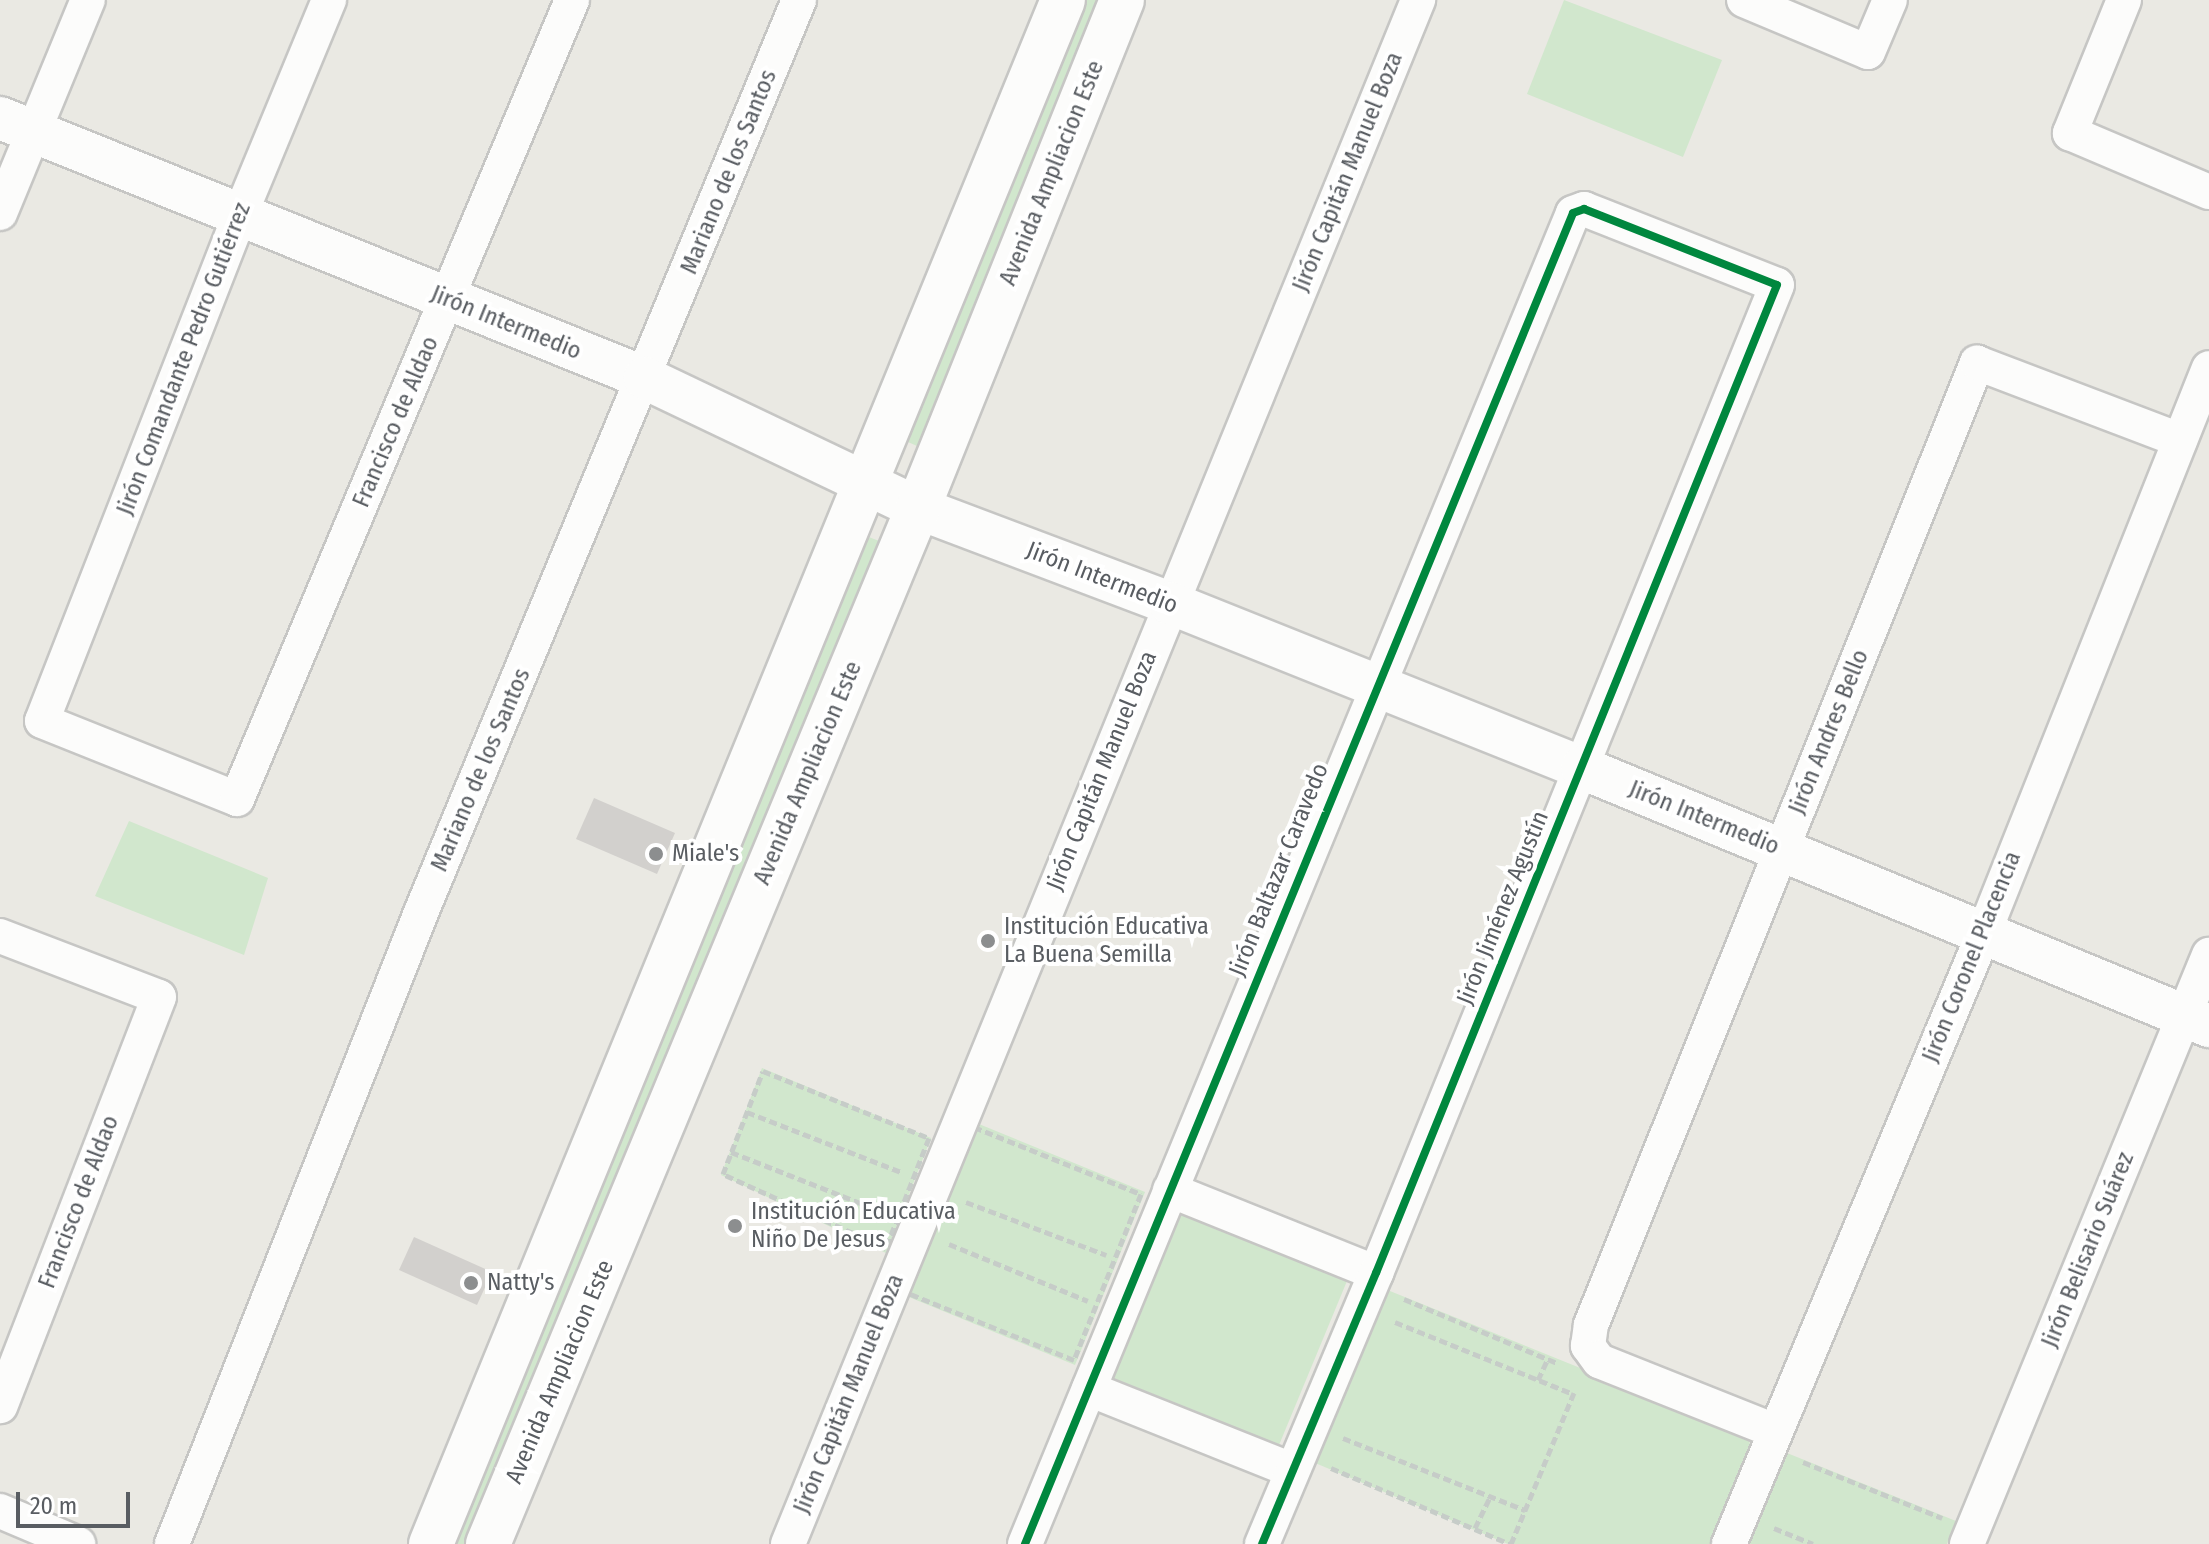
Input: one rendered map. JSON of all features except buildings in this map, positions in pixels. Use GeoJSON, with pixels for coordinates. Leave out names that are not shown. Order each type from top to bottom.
{"type":"FeatureCollection","features":[{"type":"Feature","properties":{"kind":"main road"},"geometry":{"type":"LineString","coordinates":[[431,1544],[1063,0]]}},
{"type":"Feature","properties":{"kind":"main road","name":"Avenida Ampliacion Este"},"geometry":{"type":"LineString","coordinates":[[488,1544],[918,508],[1122,0]]}},
{"type":"Feature","properties":{"kind":"street"},"geometry":{"type":"LineString","coordinates":[[0,213],[16,125],[88,0]]}},
{"type":"Feature","properties":{"kind":"street","name":"Jirón Comandante Pedro Gutiérrez"},"geometry":{"type":"LineString","coordinates":[[237,799],[42,721],[240,215],[329,0]]}},
{"type":"Feature","properties":{"kind":"street","name":"Francisco de Aldao"},"geometry":{"type":"LineString","coordinates":[[237,799],[572,0]]}},
{"type":"Feature","properties":{"kind":"street","name":"Mariano de los Santos"},"geometry":{"type":"LineString","coordinates":[[172,1544],[420,915],[799,0]]}},
{"type":"Feature","properties":{"kind":"street","name":"Jirón Capitán Manuel Boza"},"geometry":{"type":"LineString","coordinates":[[788,1544],[1418,0]]}},
{"type":"Feature","properties":{"kind":"street"},"geometry":{"type":"LineString","coordinates":[[1744,0],[1868,52],[1890,0]]}},
{"type":"Feature","properties":{"kind":"street"},"geometry":{"type":"LineString","coordinates":[[2124,0],[2070,133],[2209,192]]}},
{"type":"Feature","properties":{"kind":"street","name":"Jirón Intermedio"},"geometry":{"type":"LineString","coordinates":[[16,125],[645,378],[866,486],[918,508],[1170,603],[1582,768],[2196,1020]]}},
{"type":"Feature","properties":{"kind":"street","name":"Jirón Jiménez Agustín"},"geometry":{"type":"LineString","coordinates":[[1262,1544],[1308,1468],[1376,1273],[1777,285],[1584,209],[1573,213]]}},
{"type":"Feature","properties":{"kind":"street","name":"Jirón Baltazar Caravedo"},"geometry":{"type":"LineString","coordinates":[[1025,1544],[1082,1375],[1155,1192],[1375,687],[1573,213]]}},
{"type":"Feature","properties":{"kind":"street","name":"Jirón Andres Bello"},"geometry":{"type":"LineString","coordinates":[[1775,1431],[1599,1361],[1588,1346],[1591,1325],[1977,363],[2180,440]]}},
{"type":"Feature","properties":{"kind":"street","name":"Jirón Coronel Placencia"},"geometry":{"type":"LineString","coordinates":[[1729,1544],[1983,935],[2209,368]]}},
{"type":"Feature","properties":{"kind":"street","name":"Francisco de Aldao"},"geometry":{"type":"LineString","coordinates":[[0,936],[159,997],[0,1406]]}},
{"type":"Feature","properties":{"kind":"street","name":"Jirón Belisario Suárez"},"geometry":{"type":"LineString","coordinates":[[1959,1533],[2196,1020],[2209,955]]}},
{"type":"Feature","properties":{"kind":"street"},"geometry":{"type":"LineString","coordinates":[[1155,1192],[1376,1273]]}},
{"type":"Feature","properties":{"kind":"street"},"geometry":{"type":"LineString","coordinates":[[1082,1375],[1308,1468]]}},
{"type":"Feature","properties":{"kind":"street"},"geometry":{"type":"LineString","coordinates":[[0,1511],[78,1544]]}},
{"type":"Feature","properties":{"kind":"path"},"geometry":{"type":"LineString","coordinates":[[763,1071],[929,1138],[886,1248],[723,1174],[731,1152],[763,1071]]}},
{"type":"Feature","properties":{"kind":"path"},"geometry":{"type":"LineString","coordinates":[[747,1112],[913,1177]]}},
{"type":"Feature","properties":{"kind":"path"},"geometry":{"type":"LineString","coordinates":[[974,1127],[1155,1192]]}},
{"type":"Feature","properties":{"kind":"path"},"geometry":{"type":"LineString","coordinates":[[731,1152],[898,1218]]}},
{"type":"Feature","properties":{"kind":"path"},"geometry":{"type":"LineString","coordinates":[[946,1195],[1115,1259]]}},
{"type":"Feature","properties":{"kind":"path"},"geometry":{"type":"LineString","coordinates":[[930,1237],[1097,1304]]}},
{"type":"Feature","properties":{"kind":"path"},"geometry":{"type":"LineString","coordinates":[[908,1293],[1082,1375]]}},
{"type":"Feature","properties":{"kind":"path"},"geometry":{"type":"LineString","coordinates":[[1386,1319],[1573,1394]]}},
{"type":"Feature","properties":{"kind":"path"},"geometry":{"type":"LineString","coordinates":[[1538,1380],[1548,1359]]}},
{"type":"Feature","properties":{"kind":"path"},"geometry":{"type":"LineString","coordinates":[[1308,1468],[1511,1544],[1578,1384]]}},
{"type":"Feature","properties":{"kind":"path"},"geometry":{"type":"LineString","coordinates":[[1338,1436],[1525,1510]]}},
{"type":"Feature","properties":{"kind":"path"},"geometry":{"type":"LineString","coordinates":[[1798,1460],[1959,1533]]}},
{"type":"Feature","properties":{"kind":"path"},"geometry":{"type":"LineString","coordinates":[[1475,1528],[1490,1497]]}},
{"type":"Feature","properties":{"kind":"path"},"geometry":{"type":"LineString","coordinates":[[1772,1528],[1813,1544]]}},
{"type":"Feature","properties":{"kind":"green space"},"geometry":{"type":"Polygon","coordinates":[[[1077,0],[1109,0],[926,450],[899,438],[1077,0]]]}},
{"type":"Feature","properties":{"kind":"green space"},"geometry":{"type":"Polygon","coordinates":[[[1564,0],[1722,60],[1683,157],[1527,94],[1564,0]]]}},
{"type":"Feature","properties":{"kind":"green space"},"geometry":{"type":"Polygon","coordinates":[[[861,534],[887,544],[476,1544],[446,1544],[861,534]]]}},
{"type":"Feature","properties":{"kind":"green space"},"geometry":{"type":"Polygon","coordinates":[[[129,821],[268,878],[244,955],[95,896],[129,821]]]}},
{"type":"Feature","properties":{"kind":"green space"},"geometry":{"type":"Polygon","coordinates":[[[762,1068],[931,1138],[886,1253],[721,1175],[762,1068]]]}},
{"type":"Feature","properties":{"kind":"green space"},"geometry":{"type":"Polygon","coordinates":[[[974,1122],[1145,1192],[1075,1365],[904,1295],[974,1122]]]}},
{"type":"Feature","properties":{"kind":"green space"},"geometry":{"type":"Polygon","coordinates":[[[1179,1211],[1342,1274],[1347,1281],[1279,1445],[1270,1446],[1111,1384],[1107,1376],[1179,1211]]]}},
{"type":"Feature","properties":{"kind":"green space"},"geometry":{"type":"Polygon","coordinates":[[[1380,1287],[1746,1435],[1752,1448],[1713,1544],[1508,1544],[1308,1460],[1380,1287]]]}},
{"type":"Feature","properties":{"kind":"green space"},"geometry":{"type":"Polygon","coordinates":[[[1782,1451],[1956,1521],[1947,1544],[1744,1544],[1782,1451]]]}},
{"type":"Feature","properties":{"kind":"cycle path"},"geometry":{"type":"LineString","coordinates":[[1025,1544],[1573,213],[1584,209],[1777,285],[1376,1273],[1262,1544]]}},
{"type":"Feature","properties":{"kind":"place","name":"Miale's"},"geometry":{"type":"Point","coordinates":[656,854]}},
{"type":"Feature","properties":{"kind":"place","name":"Institución Educativa La Buena Semilla"},"geometry":{"type":"Point","coordinates":[988,941]}},
{"type":"Feature","properties":{"kind":"place","name":"Institución Educativa Niño De Jesus"},"geometry":{"type":"Point","coordinates":[735,1226]}},
{"type":"Feature","properties":{"kind":"place","name":"Natty's"},"geometry":{"type":"Point","coordinates":[471,1283]}}]}
